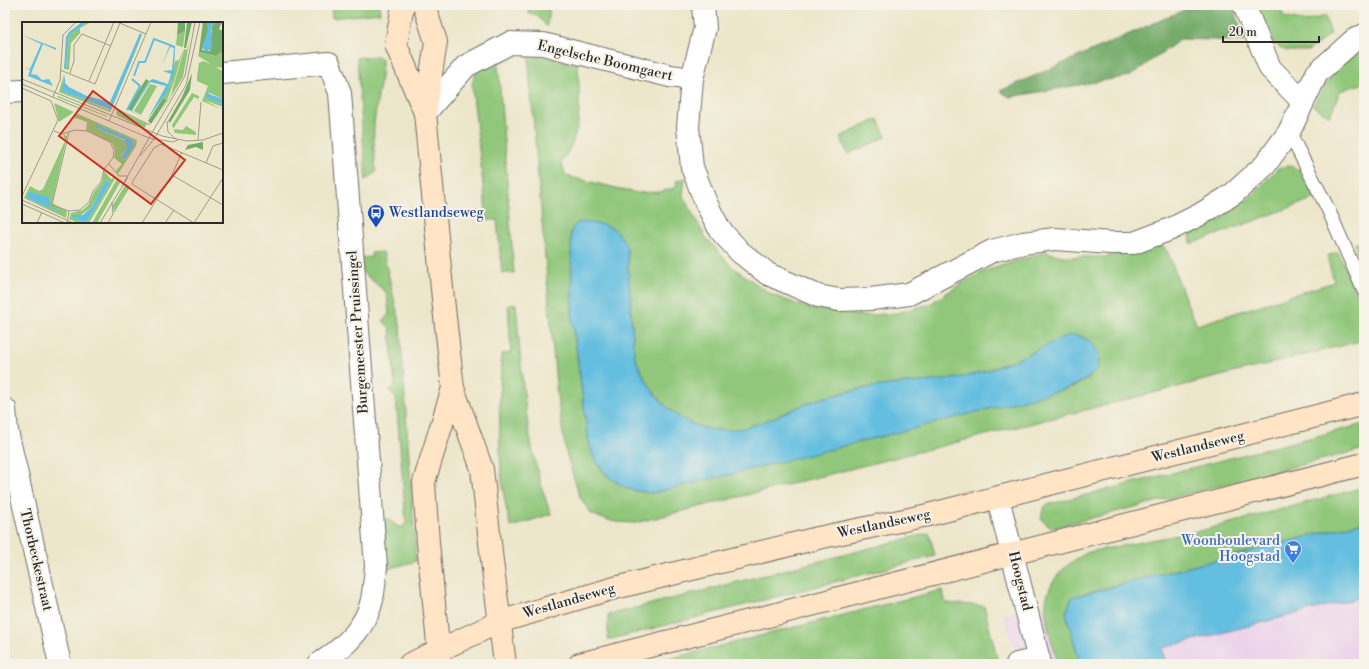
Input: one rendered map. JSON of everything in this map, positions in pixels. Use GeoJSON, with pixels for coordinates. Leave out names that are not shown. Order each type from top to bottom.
{"type":"FeatureCollection","features":[{"type":"Feature","properties":{"kind":"main road"},"geometry":{"type":"LineString","coordinates":[[402,5],[396,45],[425,113]]}},
{"type":"Feature","properties":{"kind":"main road"},"geometry":{"type":"LineString","coordinates":[[424,5],[436,42],[425,113],[453,388],[482,469],[505,664]]}},
{"type":"Feature","properties":{"kind":"main road"},"geometry":{"type":"LineString","coordinates":[[439,658],[424,482],[453,388]]}},
{"type":"Feature","properties":{"kind":"main road","name":"Westlandseweg"},"geometry":{"type":"LineString","coordinates":[[410,664],[439,658],[500,622],[618,587],[818,538],[928,515],[998,498],[1364,404]]}},
{"type":"Feature","properties":{"kind":"main road"},"geometry":{"type":"LineString","coordinates":[[580,664],[1364,464]]}},
{"type":"Feature","properties":{"kind":"street","name":"Engelsche Boomgaert"},"geometry":{"type":"LineString","coordinates":[[703,5],[705,28],[692,79],[688,127],[692,167],[706,203],[720,230],[740,252],[768,274],[818,296],[839,300],[871,299],[909,294],[992,251],[1023,243],[1055,239],[1103,243],[1134,243],[1171,229],[1201,214],[1233,194],[1265,165],[1289,132],[1317,73],[1354,40],[1364,35]]}},
{"type":"Feature","properties":{"kind":"street"},"geometry":{"type":"LineString","coordinates":[[1244,5],[1270,68],[1303,102]]}},
{"type":"Feature","properties":{"kind":"street","name":"Engelsche Boomgaert"},"geometry":{"type":"LineString","coordinates":[[425,113],[466,66],[510,43],[543,44],[670,76],[692,79]]}},
{"type":"Feature","properties":{"kind":"street","name":"Burgemeester Pruissingel"},"geometry":{"type":"LineString","coordinates":[[223,73],[328,63],[340,93],[376,566],[372,602],[366,615],[356,632],[341,648],[319,664]]}},
{"type":"Feature","properties":{"kind":"street"},"geometry":{"type":"LineString","coordinates":[[5,92],[22,91]]}},
{"type":"Feature","properties":{"kind":"street","name":"Thorbeckestraat"},"geometry":{"type":"LineString","coordinates":[[5,409],[6,431],[60,664]]}},
{"type":"Feature","properties":{"kind":"street","name":"Hoogstad"},"geometry":{"type":"LineString","coordinates":[[998,498],[1039,661]]}},
{"type":"Feature","properties":{"kind":"street"},"geometry":{"type":"LineString","coordinates":[[1017,664],[1039,661]]}},
{"type":"Feature","properties":{"kind":"lane"},"geometry":{"type":"LineString","coordinates":[[1289,132],[1328,210],[1364,291]]}},
{"type":"Feature","properties":{"kind":"shaded area","name":"Woonboulevard Hoogstad"},"geometry":{"type":"Polygon","coordinates":[[[1364,529],[1364,664],[1020,664],[1003,615],[1082,599],[1364,529]]]}},
{"type":"Feature","properties":{"kind":"green space"},"geometry":{"type":"Polygon","coordinates":[[[331,5],[379,5],[380,13],[332,18],[331,5]]]}},
{"type":"Feature","properties":{"kind":"green space"},"geometry":{"type":"Polygon","coordinates":[[[528,5],[550,5],[547,27],[538,16],[529,14],[528,5]]]}},
{"type":"Feature","properties":{"kind":"green space"},"geometry":{"type":"Polygon","coordinates":[[[1195,5],[1232,5],[1246,41],[1181,39],[1130,76],[1010,97],[1000,91],[1195,5]]]}},
{"type":"Feature","properties":{"kind":"green space"},"geometry":{"type":"Polygon","coordinates":[[[1254,5],[1279,5],[1284,17],[1304,22],[1325,16],[1331,34],[1308,51],[1287,51],[1274,43],[1263,25],[1254,5]]]}},
{"type":"Feature","properties":{"kind":"green space"},"geometry":{"type":"Polygon","coordinates":[[[1364,49],[1364,83],[1340,91],[1330,116],[1313,106],[1328,81],[1340,66],[1364,49]]]}},
{"type":"Feature","properties":{"kind":"green space"},"geometry":{"type":"Polygon","coordinates":[[[529,54],[578,64],[579,115],[577,127],[569,150],[561,162],[566,176],[637,193],[660,192],[677,187],[676,181],[685,178],[683,196],[705,236],[731,266],[772,295],[808,308],[862,316],[896,313],[930,304],[959,285],[985,271],[1045,252],[1068,257],[1104,257],[1162,245],[1168,253],[1186,301],[1197,325],[1334,282],[1327,256],[1338,252],[1364,311],[1364,340],[635,523],[616,522],[601,518],[590,513],[579,495],[566,452],[557,396],[529,70],[529,54]],[[578,223],[573,227],[571,232],[572,317],[588,438],[591,450],[595,460],[604,473],[626,488],[637,491],[652,493],[851,444],[1075,386],[1089,378],[1097,369],[1099,361],[1012,361],[982,373],[964,377],[864,389],[830,396],[749,427],[721,431],[707,429],[682,419],[671,411],[653,391],[639,368],[634,355],[627,248],[578,223]]]}},
{"type":"Feature","properties":{"kind":"green space"},"geometry":{"type":"Polygon","coordinates":[[[379,56],[382,59],[382,68],[374,131],[376,172],[366,180],[357,58],[379,56]]]}},
{"type":"Feature","properties":{"kind":"green space"},"geometry":{"type":"Polygon","coordinates":[[[489,63],[498,63],[514,273],[502,273],[497,220],[487,220],[472,86],[477,72],[489,63]]]}},
{"type":"Feature","properties":{"kind":"green space"},"geometry":{"type":"Polygon","coordinates":[[[878,119],[886,137],[848,154],[840,137],[878,119]]]}},
{"type":"Feature","properties":{"kind":"green space"},"geometry":{"type":"Polygon","coordinates":[[[1290,166],[1303,171],[1316,198],[1191,244],[1190,234],[1219,221],[1253,195],[1277,169],[1290,166]]]}},
{"type":"Feature","properties":{"kind":"green space"},"geometry":{"type":"Polygon","coordinates":[[[1364,240],[1364,268],[1354,244],[1364,240]]]}},
{"type":"Feature","properties":{"kind":"green space"},"geometry":{"type":"Polygon","coordinates":[[[383,252],[400,324],[416,561],[384,570],[381,521],[387,518],[398,527],[402,527],[406,523],[396,398],[389,391],[395,386],[390,328],[383,321],[389,314],[387,293],[362,272],[361,258],[372,257],[371,253],[383,252]]]}},
{"type":"Feature","properties":{"kind":"green space"},"geometry":{"type":"Polygon","coordinates":[[[516,304],[523,384],[530,437],[542,489],[551,514],[511,527],[506,507],[501,464],[500,397],[501,354],[511,353],[508,305],[516,304]]]}},
{"type":"Feature","properties":{"kind":"green space"},"geometry":{"type":"Polygon","coordinates":[[[1364,424],[1364,449],[1052,528],[1041,518],[1046,505],[1364,424]]]}},
{"type":"Feature","properties":{"kind":"green space"},"geometry":{"type":"Polygon","coordinates":[[[1364,487],[1364,522],[1072,597],[1066,613],[1080,664],[1058,664],[1046,613],[1048,593],[1057,576],[1064,568],[1080,557],[1089,552],[1204,530],[1364,487]]]}},
{"type":"Feature","properties":{"kind":"green space"},"geometry":{"type":"Polygon","coordinates":[[[929,533],[935,556],[608,640],[608,615],[929,533]]]}},
{"type":"Feature","properties":{"kind":"green space"},"geometry":{"type":"Polygon","coordinates":[[[942,590],[946,603],[984,606],[997,658],[968,664],[649,664],[942,590]]]}},
{"type":"Feature","properties":{"kind":"water"},"geometry":{"type":"Polygon","coordinates":[[[583,222],[610,227],[619,234],[627,248],[634,355],[639,368],[653,392],[672,411],[683,419],[695,425],[709,429],[738,429],[766,421],[820,399],[854,390],[946,380],[968,376],[987,371],[1010,362],[1060,338],[1072,335],[1082,337],[1091,342],[1098,355],[1099,365],[1094,373],[1082,382],[1068,388],[1039,396],[652,493],[626,488],[610,478],[595,460],[588,438],[572,317],[571,232],[575,225],[583,222]]]}},
{"type":"Feature","properties":{"kind":"water","name":"Woonboulevard Hoogstad"},"geometry":{"type":"Polygon","coordinates":[[[1364,522],[1364,591],[1358,598],[1162,648],[1166,664],[1080,664],[1066,613],[1072,597],[1364,522]]]}},
{"type":"Feature","properties":{"kind":"place","name":"Westlandseweg"},"geometry":{"type":"Point","coordinates":[376,228]}},
{"type":"Feature","properties":{"kind":"place","name":"Woonboulevard Hoogstad"},"geometry":{"type":"Point","coordinates":[1293,564]}}]}
